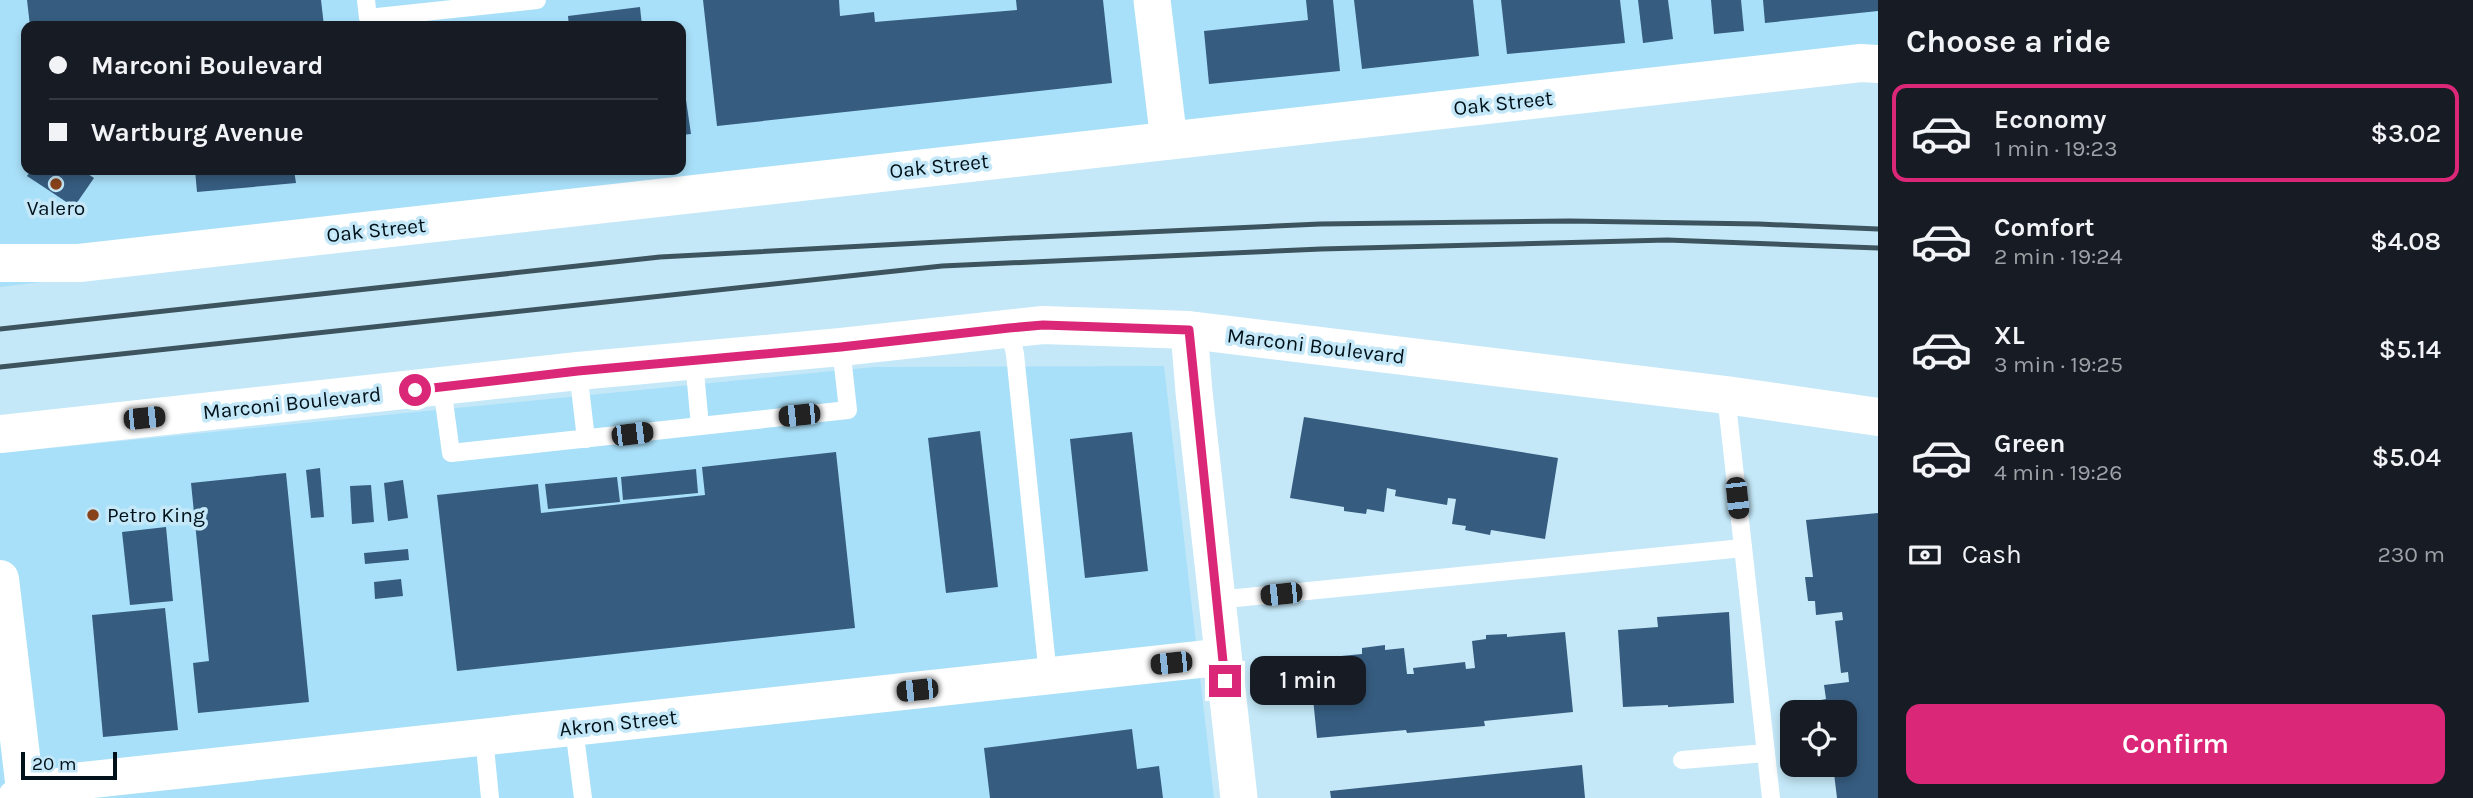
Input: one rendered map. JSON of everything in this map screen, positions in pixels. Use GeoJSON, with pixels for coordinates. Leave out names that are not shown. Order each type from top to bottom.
{"type":"FeatureCollection","features":[{"type":"Feature","properties":{"kind":"street"},"geometry":{"type":"LineString","coordinates":[[1152,0],[1169,141]]}},
{"type":"Feature","properties":{"kind":"street","name":"Oak Street"},"geometry":{"type":"LineString","coordinates":[[0,263],[79,264],[1861,63],[1878,64]]}},
{"type":"Feature","properties":{"kind":"street","name":"Marconi Boulevard"},"geometry":{"type":"LineString","coordinates":[[0,434],[578,371],[1043,325],[1189,330],[1726,395],[1878,417]]}},
{"type":"Feature","properties":{"kind":"street"},"geometry":{"type":"LineString","coordinates":[[1189,330],[1239,798]]}},
{"type":"Feature","properties":{"kind":"street"},"geometry":{"type":"LineString","coordinates":[[0,579],[23,798]]}},
{"type":"Feature","properties":{"kind":"street","name":"Akron Street"},"geometry":{"type":"LineString","coordinates":[[23,798],[79,781],[1222,657]]}},
{"type":"Feature","properties":{"kind":"lane"},"geometry":{"type":"LineString","coordinates":[[366,0],[368,18],[537,0]]}},
{"type":"Feature","properties":{"kind":"lane"},"geometry":{"type":"LineString","coordinates":[[1009,328],[1015,354],[1048,676]]}},
{"type":"Feature","properties":{"kind":"lane"},"geometry":{"type":"LineString","coordinates":[[442,387],[451,453],[848,410],[841,347]]}},
{"type":"Feature","properties":{"kind":"lane"},"geometry":{"type":"LineString","coordinates":[[694,361],[701,426]]}},
{"type":"Feature","properties":{"kind":"lane"},"geometry":{"type":"LineString","coordinates":[[578,371],[586,439]]}},
{"type":"Feature","properties":{"kind":"lane"},"geometry":{"type":"LineString","coordinates":[[1726,395],[1771,798]]}},
{"type":"Feature","properties":{"kind":"lane"},"geometry":{"type":"LineString","coordinates":[[1216,600],[1743,548]]}},
{"type":"Feature","properties":{"kind":"lane"},"geometry":{"type":"LineString","coordinates":[[575,727],[583,798]]}},
{"type":"Feature","properties":{"kind":"lane"},"geometry":{"type":"LineString","coordinates":[[484,737],[491,798]]}},
{"type":"Feature","properties":{"kind":"lane"},"geometry":{"type":"LineString","coordinates":[[1682,760],[1766,753]]}},
{"type":"Feature","properties":{"kind":"shaded area"},"geometry":{"type":"Polygon","coordinates":[[[0,0],[1878,0],[1878,62],[1838,64],[0,287],[0,0]]]}},
{"type":"Feature","properties":{"kind":"shaded area"},"geometry":{"type":"Polygon","coordinates":[[[1164,366],[1214,798],[0,798],[0,453],[874,367],[1164,366]]]}},
{"type":"Feature","properties":{"kind":"building"},"geometry":{"type":"Polygon","coordinates":[[[27,0],[321,0],[323,21],[29,21],[27,0]]]}},
{"type":"Feature","properties":{"kind":"building"},"geometry":{"type":"Polygon","coordinates":[[[703,0],[839,0],[840,16],[874,12],[875,22],[1017,10],[1016,0],[1103,0],[1112,83],[717,126],[703,0]]]}},
{"type":"Feature","properties":{"kind":"building"},"geometry":{"type":"Polygon","coordinates":[[[1306,0],[1333,0],[1340,71],[1209,84],[1204,31],[1308,20],[1306,0]]]}},
{"type":"Feature","properties":{"kind":"building"},"geometry":{"type":"Polygon","coordinates":[[[1354,0],[1473,0],[1479,56],[1362,69],[1354,0]]]}},
{"type":"Feature","properties":{"kind":"building"},"geometry":{"type":"Polygon","coordinates":[[[1501,0],[1620,0],[1625,43],[1507,54],[1501,0]]]}},
{"type":"Feature","properties":{"kind":"building"},"geometry":{"type":"Polygon","coordinates":[[[1638,0],[1668,0],[1673,39],[1643,43],[1638,0]]]}},
{"type":"Feature","properties":{"kind":"building"},"geometry":{"type":"Polygon","coordinates":[[[1711,0],[1741,0],[1744,31],[1714,34],[1711,0]]]}},
{"type":"Feature","properties":{"kind":"building"},"geometry":{"type":"Polygon","coordinates":[[[1763,0],[1878,0],[1878,11],[1765,23],[1763,0]]]}},
{"type":"Feature","properties":{"kind":"building"},"geometry":{"type":"Polygon","coordinates":[[[640,7],[641,21],[568,21],[568,16],[640,7]]]}},
{"type":"Feature","properties":{"kind":"building"},"geometry":{"type":"Polygon","coordinates":[[[686,100],[691,134],[686,134],[686,100]]]}},
{"type":"Feature","properties":{"kind":"building"},"geometry":{"type":"Polygon","coordinates":[[[90,175],[94,178],[74,207],[27,176],[90,175]]]}},
{"type":"Feature","properties":{"kind":"building"},"geometry":{"type":"Polygon","coordinates":[[[195,175],[295,175],[296,183],[197,192],[195,175]]]}},
{"type":"Feature","properties":{"kind":"building"},"geometry":{"type":"Polygon","coordinates":[[[1304,417],[1558,458],[1545,539],[1491,530],[1490,535],[1465,530],[1466,526],[1452,524],[1456,499],[1448,498],[1447,505],[1395,496],[1396,490],[1387,488],[1384,512],[1367,509],[1366,514],[1344,511],[1344,507],[1290,498],[1304,417]]]}},
{"type":"Feature","properties":{"kind":"building"},"geometry":{"type":"Polygon","coordinates":[[[980,431],[998,587],[946,593],[928,438],[980,431]]]}},
{"type":"Feature","properties":{"kind":"building"},"geometry":{"type":"Polygon","coordinates":[[[1132,432],[1148,571],[1085,578],[1070,439],[1132,432]]]}},
{"type":"Feature","properties":{"kind":"building"},"geometry":{"type":"Polygon","coordinates":[[[836,452],[855,628],[457,671],[437,495],[538,484],[541,513],[705,495],[702,467],[836,452]]]}},
{"type":"Feature","properties":{"kind":"building"},"geometry":{"type":"Polygon","coordinates":[[[320,468],[324,517],[311,518],[306,470],[320,468]]]}},
{"type":"Feature","properties":{"kind":"building"},"geometry":{"type":"Polygon","coordinates":[[[696,469],[698,493],[623,500],[621,477],[696,469]]]}},
{"type":"Feature","properties":{"kind":"building"},"geometry":{"type":"Polygon","coordinates":[[[286,473],[309,702],[198,713],[193,663],[209,661],[191,483],[286,473]]]}},
{"type":"Feature","properties":{"kind":"building"},"geometry":{"type":"Polygon","coordinates":[[[617,477],[620,502],[548,509],[545,484],[617,477]]]}},
{"type":"Feature","properties":{"kind":"building"},"geometry":{"type":"Polygon","coordinates":[[[403,480],[408,518],[388,521],[384,483],[403,480]]]}},
{"type":"Feature","properties":{"kind":"building"},"geometry":{"type":"Polygon","coordinates":[[[371,485],[374,522],[352,524],[350,486],[371,485]]]}},
{"type":"Feature","properties":{"kind":"building"},"geometry":{"type":"Polygon","coordinates":[[[1878,513],[1878,798],[1837,798],[1834,777],[1857,777],[1857,700],[1821,700],[1826,699],[1824,685],[1849,682],[1848,672],[1841,673],[1835,621],[1843,620],[1842,612],[1816,615],[1815,601],[1808,601],[1805,577],[1813,577],[1806,520],[1878,513]]]}},
{"type":"Feature","properties":{"kind":"building"},"geometry":{"type":"Polygon","coordinates":[[[166,527],[173,601],[130,605],[122,532],[166,527]]]}},
{"type":"Feature","properties":{"kind":"building"},"geometry":{"type":"Polygon","coordinates":[[[408,549],[409,560],[365,564],[364,553],[408,549]]]}},
{"type":"Feature","properties":{"kind":"building"},"geometry":{"type":"Polygon","coordinates":[[[401,579],[403,596],[375,599],[374,582],[401,579]]]}},
{"type":"Feature","properties":{"kind":"building"},"geometry":{"type":"Polygon","coordinates":[[[165,608],[178,730],[103,737],[92,615],[165,608]]]}},
{"type":"Feature","properties":{"kind":"building"},"geometry":{"type":"Polygon","coordinates":[[[1729,612],[1734,703],[1623,707],[1618,630],[1658,627],[1657,617],[1729,612]]]}},
{"type":"Feature","properties":{"kind":"building"},"geometry":{"type":"Polygon","coordinates":[[[1565,632],[1573,712],[1484,721],[1485,726],[1317,738],[1309,659],[1362,654],[1362,648],[1385,645],[1385,650],[1404,648],[1407,674],[1414,674],[1413,668],[1465,662],[1466,669],[1475,668],[1472,641],[1486,639],[1486,635],[1507,634],[1507,637],[1565,632]]]}},
{"type":"Feature","properties":{"kind":"building"},"geometry":{"type":"Polygon","coordinates":[[[1132,729],[1137,769],[1159,766],[1163,798],[990,798],[984,748],[1132,729]]]}},
{"type":"Feature","properties":{"kind":"building"},"geometry":{"type":"Polygon","coordinates":[[[1582,765],[1585,798],[1331,798],[1330,791],[1582,765]]]}},
{"type":"Feature","properties":{"kind":"railway"},"geometry":{"type":"LineString","coordinates":[[0,329],[660,257],[1014,238],[1320,224],[1570,221],[1878,229]]}},
{"type":"Feature","properties":{"kind":"railway"},"geometry":{"type":"LineString","coordinates":[[0,367],[942,266],[1321,249],[1667,240],[1878,248]]}},
{"type":"Feature","properties":{"kind":"place","name":"Valero"},"geometry":{"type":"Point","coordinates":[56,184]}},
{"type":"Feature","properties":{"kind":"place","name":"Petro King"},"geometry":{"type":"Point","coordinates":[93,515]}},
{"type":"Feature","properties":{"kind":"route"},"geometry":{"type":"LineString","coordinates":[[415,390],[578,371],[1043,325],[1189,330],[1225,681]]}}]}
